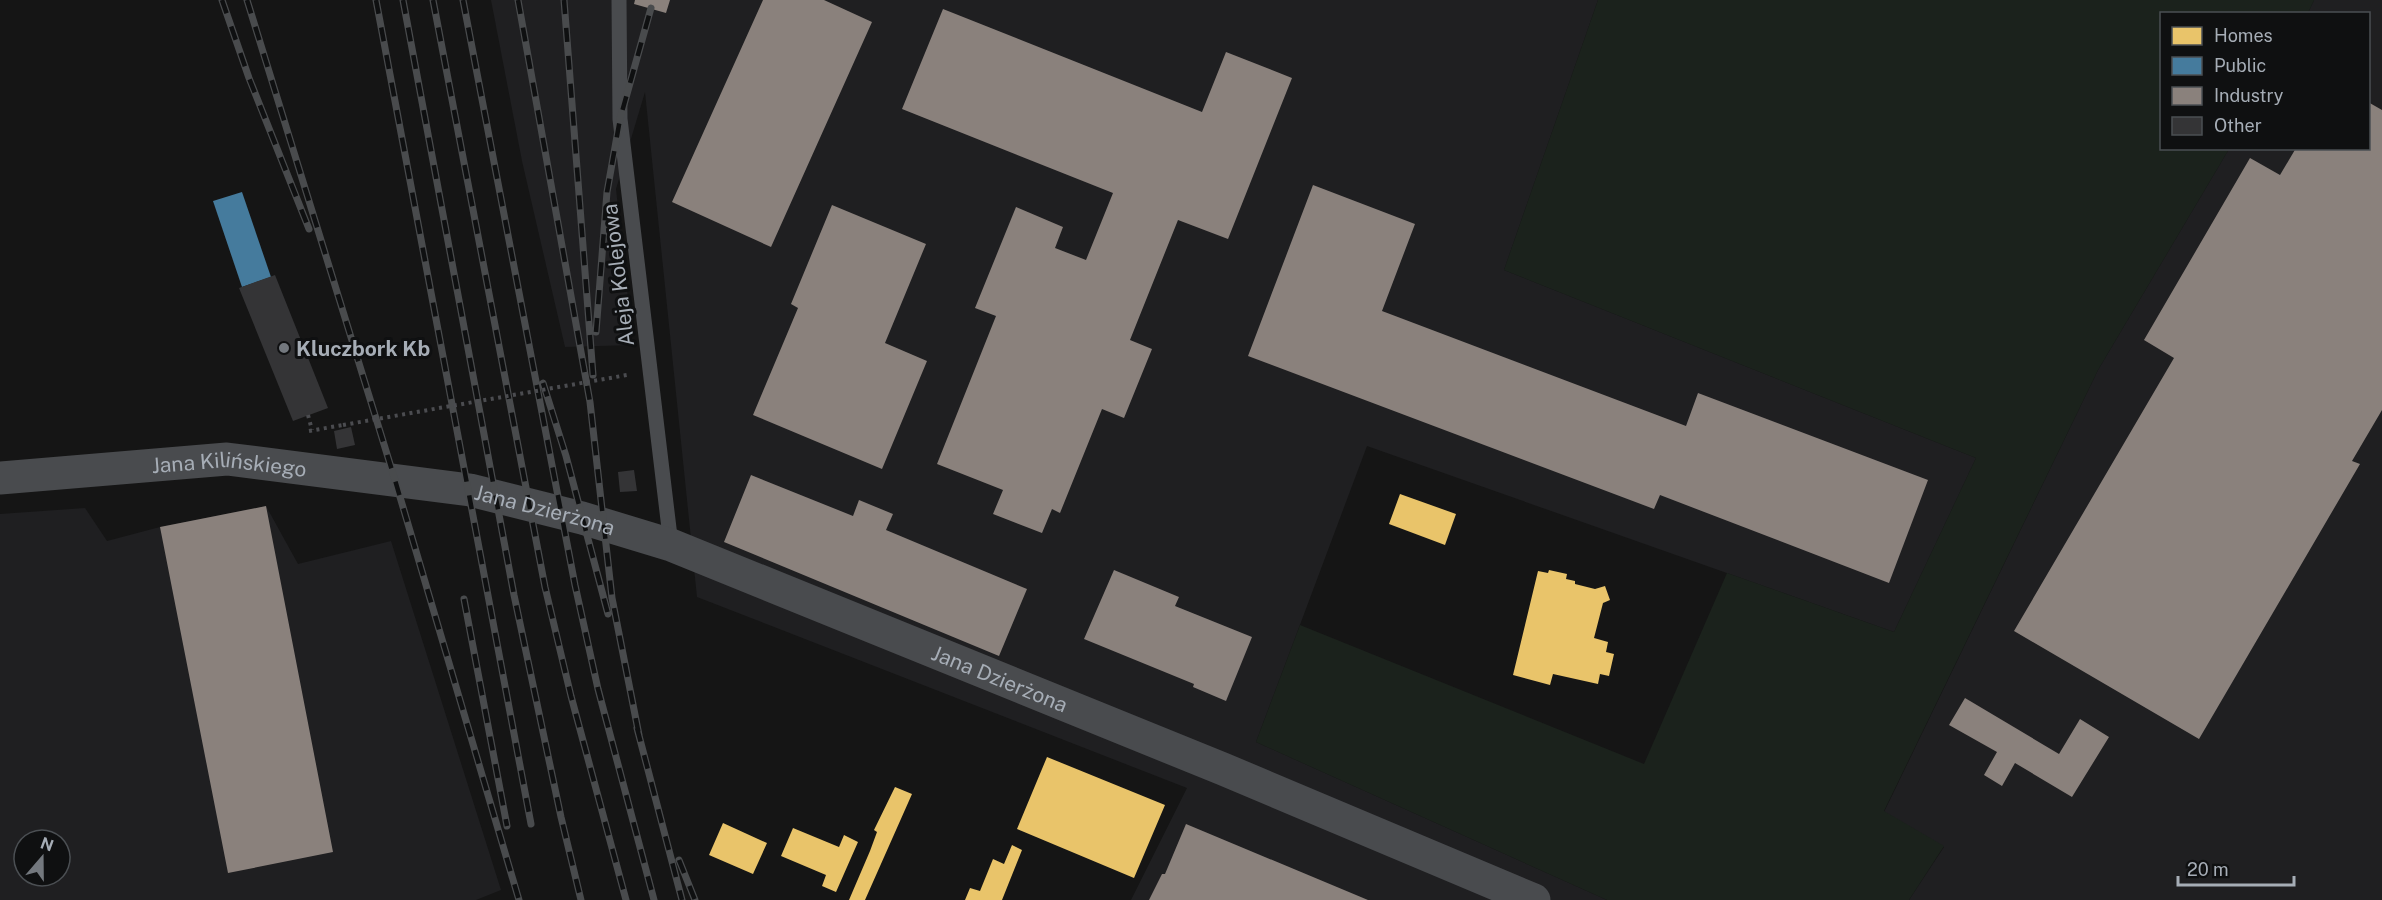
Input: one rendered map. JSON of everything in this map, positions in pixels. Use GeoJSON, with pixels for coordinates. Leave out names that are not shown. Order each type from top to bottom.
{"type":"FeatureCollection","features":[{"type":"Feature","properties":{"kind":"street","name":"Jana Kilińskiego"},"geometry":{"type":"LineString","coordinates":[[0,478],[227,459],[456,488]]}},
{"type":"Feature","properties":{"kind":"street","name":"Jana Dzierżona"},"geometry":{"type":"LineString","coordinates":[[456,488],[572,515],[671,545],[1223,769],[1534,900]]}},
{"type":"Feature","properties":{"kind":"lane","name":"Aleja Kolejowa"},"geometry":{"type":"LineString","coordinates":[[620,0],[620,119],[671,545]]}},
{"type":"Feature","properties":{"kind":"path"},"geometry":{"type":"LineString","coordinates":[[344,424],[627,375]]}},
{"type":"Feature","properties":{"kind":"path"},"geometry":{"type":"LineString","coordinates":[[308,415],[312,430]]}},
{"type":"Feature","properties":{"kind":"shaded area"},"geometry":{"type":"Polygon","coordinates":[[[491,0],[1598,0],[1504,270],[1976,458],[1894,632],[1367,446],[1256,742],[1607,900],[1131,900],[1187,788],[697,597],[645,92],[616,189],[633,345],[565,347],[522,161],[491,0]]]}},
{"type":"Feature","properties":{"kind":"shaded area"},"geometry":{"type":"Polygon","coordinates":[[[1598,0],[2314,0],[2308,12],[2160,12],[2160,150],[2228,150],[2098,370],[1884,811],[1944,846],[1909,900],[1607,900],[1256,742],[1300,625],[1644,764],[1727,573],[1894,632],[1976,458],[1504,270],[1598,0]]]}},
{"type":"Feature","properties":{"kind":"shaded area"},"geometry":{"type":"Polygon","coordinates":[[[2314,0],[2382,0],[2382,900],[1909,900],[1944,847],[1884,812],[2098,370],[2228,150],[2370,150],[2370,12],[2308,12],[2314,0]]]}},
{"type":"Feature","properties":{"kind":"shaded area"},"geometry":{"type":"Polygon","coordinates":[[[266,506],[298,564],[391,541],[501,890],[476,900],[0,900],[0,514],[85,508],[107,541],[160,527],[266,506]]]}},
{"type":"Feature","properties":{"kind":"building: Homes"},"geometry":{"type":"Polygon","coordinates":[[[1400,494],[1456,514],[1445,545],[1389,524],[1400,494]]]}},
{"type":"Feature","properties":{"kind":"building: Homes"},"geometry":{"type":"Polygon","coordinates":[[[1549,570],[1567,574],[1566,579],[1575,581],[1575,584],[1595,589],[1605,586],[1610,600],[1603,603],[1594,638],[1608,642],[1606,652],[1614,654],[1609,676],[1600,674],[1598,684],[1553,674],[1550,685],[1513,675],[1538,571],[1548,573],[1549,570]]]}},
{"type":"Feature","properties":{"kind":"building: Homes"},"geometry":{"type":"Polygon","coordinates":[[[1047,757],[1165,805],[1134,878],[1017,829],[1047,757]]]}},
{"type":"Feature","properties":{"kind":"building: Homes"},"geometry":{"type":"Polygon","coordinates":[[[895,787],[912,794],[865,900],[849,900],[877,832],[874,830],[895,787]]]}},
{"type":"Feature","properties":{"kind":"building: Homes"},"geometry":{"type":"Polygon","coordinates":[[[723,823],[767,843],[753,874],[709,855],[723,823]]]}},
{"type":"Feature","properties":{"kind":"building: Homes"},"geometry":{"type":"Polygon","coordinates":[[[793,828],[839,847],[844,835],[858,842],[836,892],[822,886],[826,875],[781,856],[793,828]]]}},
{"type":"Feature","properties":{"kind":"building: Homes"},"geometry":{"type":"Polygon","coordinates":[[[1012,845],[1022,850],[1002,900],[965,900],[970,888],[980,891],[993,859],[1004,864],[1012,845]]]}},
{"type":"Feature","properties":{"kind":"building: Public"},"geometry":{"type":"Polygon","coordinates":[[[242,192],[271,277],[242,287],[213,201],[242,192]]]}},
{"type":"Feature","properties":{"kind":"building: Industry"},"geometry":{"type":"Polygon","coordinates":[[[635,0],[670,0],[666,13],[634,4],[635,0]]]}},
{"type":"Feature","properties":{"kind":"building: Industry"},"geometry":{"type":"Polygon","coordinates":[[[763,0],[824,0],[872,22],[771,247],[672,202],[763,0]]]}},
{"type":"Feature","properties":{"kind":"building: Industry"},"geometry":{"type":"Polygon","coordinates":[[[943,9],[1202,112],[1226,52],[1292,78],[1228,239],[1178,220],[1130,340],[1152,349],[1124,418],[1102,409],[1060,513],[1052,509],[1042,533],[993,514],[1003,490],[937,464],[996,316],[975,308],[1016,207],[1063,227],[1055,248],[1086,260],[1113,193],[902,109],[943,9]]]}},
{"type":"Feature","properties":{"kind":"building: Industry"},"geometry":{"type":"Polygon","coordinates":[[[2370,103],[2382,110],[2382,410],[2352,461],[2360,464],[2199,739],[2014,631],[2174,358],[2144,340],[2250,158],[2280,175],[2295,150],[2370,150],[2370,103]]]}},
{"type":"Feature","properties":{"kind":"building: Industry"},"geometry":{"type":"Polygon","coordinates":[[[1313,185],[1415,224],[1382,311],[1686,426],[1698,393],[1928,480],[1889,583],[1660,495],[1654,509],[1248,356],[1313,185]]]}},
{"type":"Feature","properties":{"kind":"building: Industry"},"geometry":{"type":"Polygon","coordinates":[[[832,205],[926,244],[885,343],[927,361],[882,469],[753,415],[798,308],[791,304],[832,205]]]}},
{"type":"Feature","properties":{"kind":"building: Industry"},"geometry":{"type":"Polygon","coordinates":[[[751,475],[853,516],[859,500],[893,514],[886,530],[1027,589],[999,656],[724,542],[751,475]]]}},
{"type":"Feature","properties":{"kind":"building: Industry"},"geometry":{"type":"Polygon","coordinates":[[[266,506],[333,852],[228,873],[160,527],[266,506]]]}},
{"type":"Feature","properties":{"kind":"building: Industry"},"geometry":{"type":"Polygon","coordinates":[[[1114,570],[1179,597],[1175,606],[1252,637],[1226,701],[1193,687],[1194,684],[1084,639],[1114,570]]]}},
{"type":"Feature","properties":{"kind":"building: Industry"},"geometry":{"type":"Polygon","coordinates":[[[1965,698],[2059,754],[2080,719],[2109,737],[2072,797],[2015,763],[2002,786],[1984,775],[1997,752],[1949,725],[1965,698]]]}},
{"type":"Feature","properties":{"kind":"building: Industry"},"geometry":{"type":"Polygon","coordinates":[[[1186,824],[1368,900],[1149,900],[1162,874],[1165,874],[1186,824]]]}},
{"type":"Feature","properties":{"kind":"building: Other","name":"Kluczbork Kb"},"geometry":{"type":"Polygon","coordinates":[[[275,275],[328,408],[293,421],[239,288],[275,275]]]}},
{"type":"Feature","properties":{"kind":"building: Other"},"geometry":{"type":"Polygon","coordinates":[[[351,427],[355,445],[337,449],[334,431],[351,427]]]}},
{"type":"Feature","properties":{"kind":"building: Other"},"geometry":{"type":"Polygon","coordinates":[[[634,470],[637,491],[620,492],[618,472],[634,470]]]}},
{"type":"Feature","properties":{"kind":"railway"},"geometry":{"type":"LineString","coordinates":[[222,0],[249,78],[309,229]]}},
{"type":"Feature","properties":{"kind":"railway"},"geometry":{"type":"LineString","coordinates":[[247,0],[395,480],[519,900]]}},
{"type":"Feature","properties":{"kind":"railway"},"geometry":{"type":"LineString","coordinates":[[376,0],[531,824]]}},
{"type":"Feature","properties":{"kind":"railway"},"geometry":{"type":"LineString","coordinates":[[403,0],[514,595],[581,900]]}},
{"type":"Feature","properties":{"kind":"railway"},"geometry":{"type":"LineString","coordinates":[[433,0],[545,587],[571,696],[626,900]]}},
{"type":"Feature","properties":{"kind":"railway"},"geometry":{"type":"LineString","coordinates":[[463,0],[575,585],[598,689],[654,900]]}},
{"type":"Feature","properties":{"kind":"railway"},"geometry":{"type":"LineString","coordinates":[[518,0],[590,402],[612,598],[639,735]]}},
{"type":"Feature","properties":{"kind":"railway"},"geometry":{"type":"LineString","coordinates":[[564,0],[593,375]]}},
{"type":"Feature","properties":{"kind":"railway"},"geometry":{"type":"LineString","coordinates":[[596,332],[607,192],[620,119],[651,8]]}},
{"type":"Feature","properties":{"kind":"railway"},"geometry":{"type":"LineString","coordinates":[[543,383],[566,456],[608,614]]}},
{"type":"Feature","properties":{"kind":"railway"},"geometry":{"type":"LineString","coordinates":[[464,599],[507,826]]}},
{"type":"Feature","properties":{"kind":"railway"},"geometry":{"type":"LineString","coordinates":[[637,728],[682,900]]}},
{"type":"Feature","properties":{"kind":"railway"},"geometry":{"type":"LineString","coordinates":[[679,860],[695,900]]}},
{"type":"Feature","properties":{"kind":"place","name":"Kluczbork Kb"},"geometry":{"type":"Point","coordinates":[284,348]}}]}
